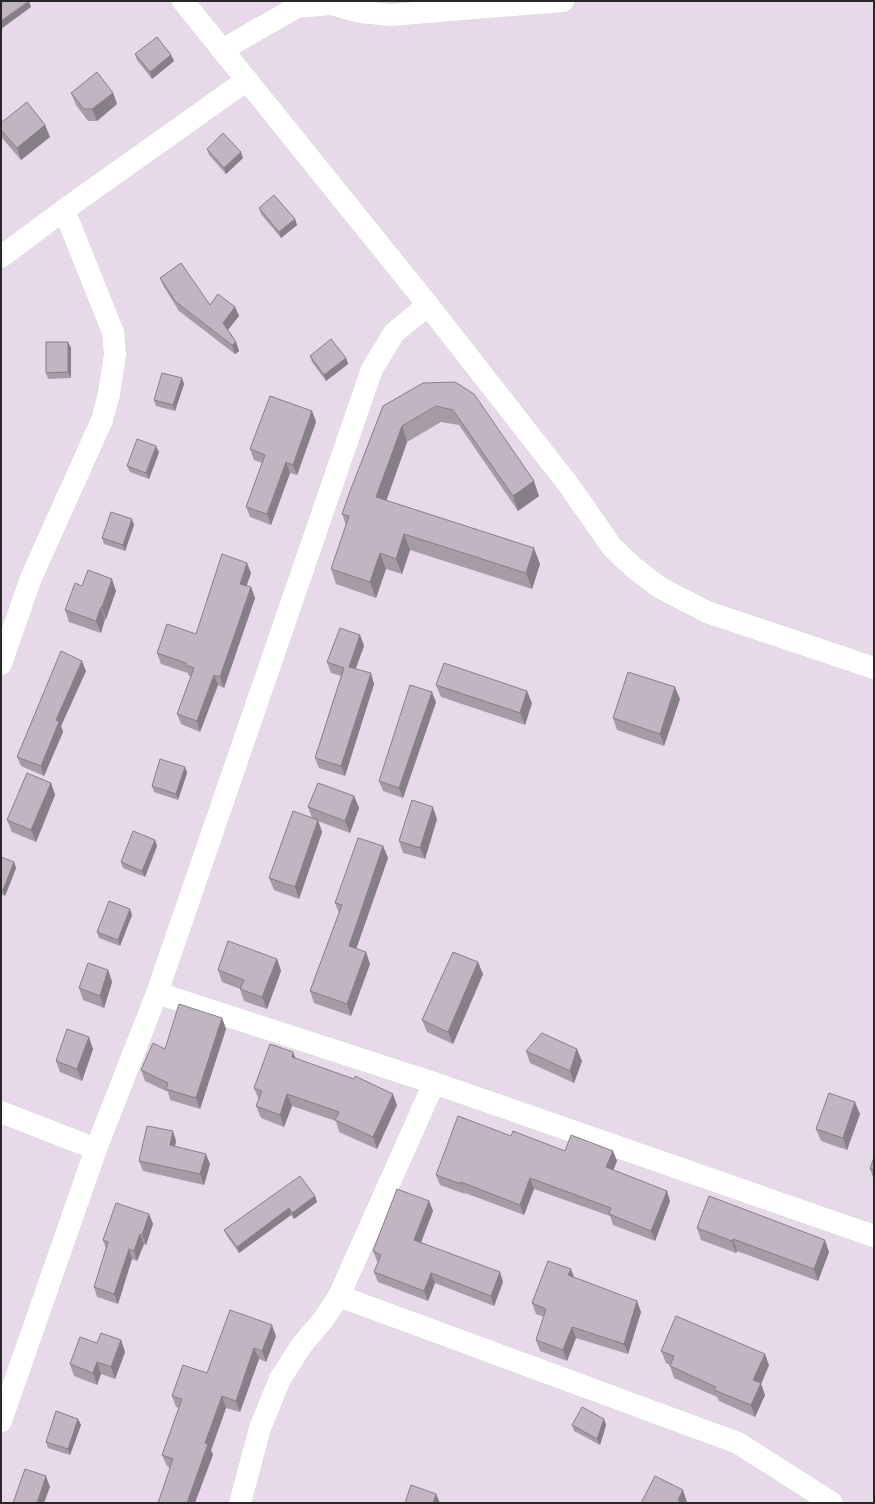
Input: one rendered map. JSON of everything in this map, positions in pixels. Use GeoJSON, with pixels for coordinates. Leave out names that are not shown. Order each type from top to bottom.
{"type":"FeatureCollection","features":[{"type":"Feature","properties":{"kind":"street"},"geometry":{"type":"LineString","coordinates":[[183,1],[428,305],[568,484],[612,547],[633,567],[659,587],[707,612],[874,668]]}},
{"type":"Feature","properties":{"kind":"street"},"geometry":{"type":"LineString","coordinates":[[222,50],[297,7],[331,4],[360,12],[391,14],[563,1]]}},
{"type":"Feature","properties":{"kind":"street"},"geometry":{"type":"LineString","coordinates":[[1,257],[64,210],[247,80]]}},
{"type":"Feature","properties":{"kind":"street"},"geometry":{"type":"LineString","coordinates":[[1,664],[31,578],[102,420],[109,394],[115,354],[113,332],[64,210]]}},
{"type":"Feature","properties":{"kind":"street"},"geometry":{"type":"LineString","coordinates":[[1,1421],[96,1149],[157,993],[372,369],[394,333],[428,305]]}},
{"type":"Feature","properties":{"kind":"street"},"geometry":{"type":"LineString","coordinates":[[157,993],[434,1083],[874,1236]]}},
{"type":"Feature","properties":{"kind":"street"},"geometry":{"type":"LineString","coordinates":[[240,1503],[260,1428],[280,1380],[301,1346],[323,1320],[339,1296],[434,1083]]}},
{"type":"Feature","properties":{"kind":"street"},"geometry":{"type":"LineString","coordinates":[[1,1112],[96,1149]]}},
{"type":"Feature","properties":{"kind":"street"},"geometry":{"type":"LineString","coordinates":[[339,1296],[738,1444],[832,1503]]}},
{"type":"Feature","properties":{"kind":"building"},"geometry":{"type":"Polygon","coordinates":[[[1,1],[29,1],[1,21],[1,1]]]}},
{"type":"Feature","properties":{"kind":"building"},"geometry":{"type":"Polygon","coordinates":[[[157,37],[171,55],[150,72],[135,54],[157,37]]]}},
{"type":"Feature","properties":{"kind":"building"},"geometry":{"type":"Polygon","coordinates":[[[97,72],[113,93],[92,109],[84,109],[71,93],[97,72]]]}},
{"type":"Feature","properties":{"kind":"building"},"geometry":{"type":"Polygon","coordinates":[[[27,102],[45,125],[17,148],[1,130],[1,123],[27,102]]]}},
{"type":"Feature","properties":{"kind":"building"},"geometry":{"type":"Polygon","coordinates":[[[223,133],[241,152],[224,168],[207,149],[223,133]]]}},
{"type":"Feature","properties":{"kind":"building"},"geometry":{"type":"Polygon","coordinates":[[[274,195],[295,219],[279,232],[259,208],[274,195]]]}},
{"type":"Feature","properties":{"kind":"building"},"geometry":{"type":"Polygon","coordinates":[[[181,263],[210,305],[218,294],[235,307],[223,323],[236,342],[232,345],[176,302],[160,278],[181,263]]]}},
{"type":"Feature","properties":{"kind":"building"},"geometry":{"type":"Polygon","coordinates":[[[331,339],[346,358],[324,375],[310,356],[331,339]]]}},
{"type":"Feature","properties":{"kind":"building"},"geometry":{"type":"Polygon","coordinates":[[[46,342],[68,342],[68,372],[46,373],[46,342]]]}},
{"type":"Feature","properties":{"kind":"building"},"geometry":{"type":"Polygon","coordinates":[[[162,373],[182,378],[173,405],[154,400],[162,373]]]}},
{"type":"Feature","properties":{"kind":"building"},"geometry":{"type":"Polygon","coordinates":[[[455,382],[474,394],[534,481],[513,496],[453,410],[436,406],[402,426],[376,497],[534,548],[526,573],[404,534],[396,559],[380,553],[370,582],[331,569],[349,516],[342,514],[383,406],[423,383],[455,382]]]}},
{"type":"Feature","properties":{"kind":"building"},"geometry":{"type":"Polygon","coordinates":[[[270,396],[312,411],[293,465],[286,462],[267,514],[246,507],[265,455],[250,449],[270,396]]]}},
{"type":"Feature","properties":{"kind":"building"},"geometry":{"type":"Polygon","coordinates":[[[137,439],[156,446],[146,473],[127,466],[137,439]]]}},
{"type":"Feature","properties":{"kind":"building"},"geometry":{"type":"Polygon","coordinates":[[[111,512],[132,519],[123,545],[102,538],[111,512]]]}},
{"type":"Feature","properties":{"kind":"building"},"geometry":{"type":"Polygon","coordinates":[[[222,554],[247,563],[240,584],[251,587],[220,677],[214,675],[197,721],[177,714],[194,668],[186,665],[186,663],[157,653],[167,624],[196,634],[222,554]]]}},
{"type":"Feature","properties":{"kind":"building"},"geometry":{"type":"Polygon","coordinates":[[[88,570],[112,579],[96,621],[65,610],[75,583],[82,586],[88,570]]]}},
{"type":"Feature","properties":{"kind":"building"},"geometry":{"type":"Polygon","coordinates":[[[340,628],[360,635],[349,667],[371,673],[341,766],[315,758],[344,668],[327,662],[340,628]]]}},
{"type":"Feature","properties":{"kind":"building"},"geometry":{"type":"Polygon","coordinates":[[[61,651],[82,661],[56,720],[59,722],[41,766],[17,757],[61,651]]]}},
{"type":"Feature","properties":{"kind":"building"},"geometry":{"type":"Polygon","coordinates":[[[444,663],[527,691],[520,713],[436,685],[444,663]]]}},
{"type":"Feature","properties":{"kind":"building"},"geometry":{"type":"Polygon","coordinates":[[[628,672],[675,687],[660,734],[613,718],[628,672]]]}},
{"type":"Feature","properties":{"kind":"building"},"geometry":{"type":"Polygon","coordinates":[[[410,685],[432,692],[399,788],[379,781],[410,685]]]}},
{"type":"Feature","properties":{"kind":"building"},"geometry":{"type":"Polygon","coordinates":[[[160,759],[185,767],[176,794],[152,786],[160,759]]]}},
{"type":"Feature","properties":{"kind":"building"},"geometry":{"type":"Polygon","coordinates":[[[27,773],[51,783],[31,830],[7,820],[27,773]]]}},
{"type":"Feature","properties":{"kind":"building"},"geometry":{"type":"Polygon","coordinates":[[[318,783],[354,796],[345,821],[308,807],[318,783]]]}},
{"type":"Feature","properties":{"kind":"building"},"geometry":{"type":"Polygon","coordinates":[[[412,800],[433,807],[420,848],[399,841],[412,800]]]}},
{"type":"Feature","properties":{"kind":"building"},"geometry":{"type":"Polygon","coordinates":[[[293,811],[318,820],[295,887],[269,878],[293,811]]]}},
{"type":"Feature","properties":{"kind":"building"},"geometry":{"type":"Polygon","coordinates":[[[133,831],[155,840],[142,871],[121,862],[133,831]]]}},
{"type":"Feature","properties":{"kind":"building"},"geometry":{"type":"Polygon","coordinates":[[[358,838],[383,846],[349,946],[366,952],[347,1004],[310,991],[342,905],[335,903],[358,838]]]}},
{"type":"Feature","properties":{"kind":"building"},"geometry":{"type":"Polygon","coordinates":[[[1,857],[14,862],[3,890],[1,889],[1,857]]]}},
{"type":"Feature","properties":{"kind":"building"},"geometry":{"type":"Polygon","coordinates":[[[109,901],[130,909],[118,940],[97,932],[109,901]]]}},
{"type":"Feature","properties":{"kind":"building"},"geometry":{"type":"Polygon","coordinates":[[[228,941],[277,959],[262,997],[240,989],[244,980],[218,970],[228,941]]]}},
{"type":"Feature","properties":{"kind":"building"},"geometry":{"type":"Polygon","coordinates":[[[453,952],[478,962],[448,1032],[422,1020],[453,952]]]}},
{"type":"Feature","properties":{"kind":"building"},"geometry":{"type":"Polygon","coordinates":[[[88,963],[108,970],[100,996],[79,988],[88,963]]]}},
{"type":"Feature","properties":{"kind":"building"},"geometry":{"type":"Polygon","coordinates":[[[179,1004],[222,1018],[196,1098],[166,1089],[168,1083],[141,1070],[153,1043],[165,1049],[179,1004]]]}},
{"type":"Feature","properties":{"kind":"building"},"geometry":{"type":"Polygon","coordinates":[[[67,1029],[89,1037],[77,1069],[56,1061],[67,1029]]]}},
{"type":"Feature","properties":{"kind":"building"},"geometry":{"type":"Polygon","coordinates":[[[542,1033],[577,1049],[570,1071],[526,1051],[542,1033]]]}},
{"type":"Feature","properties":{"kind":"building"},"geometry":{"type":"Polygon","coordinates":[[[270,1044],[293,1052],[292,1057],[354,1079],[355,1076],[393,1094],[373,1137],[335,1120],[339,1112],[287,1094],[280,1115],[256,1106],[262,1091],[254,1088],[270,1044]]]}},
{"type":"Feature","properties":{"kind":"building"},"geometry":{"type":"Polygon","coordinates":[[[829,1093],[855,1102],[843,1138],[816,1129],[829,1093]]]}},
{"type":"Feature","properties":{"kind":"building"},"geometry":{"type":"Polygon","coordinates":[[[458,1116],[511,1136],[513,1131],[565,1151],[571,1135],[613,1151],[606,1167],[667,1191],[651,1231],[609,1214],[611,1208],[530,1178],[520,1205],[461,1182],[461,1184],[436,1175],[458,1116]]]}},
{"type":"Feature","properties":{"kind":"building"},"geometry":{"type":"Polygon","coordinates":[[[147,1126],[173,1131],[170,1145],[206,1154],[200,1174],[139,1161],[147,1126]]]}},
{"type":"Feature","properties":{"kind":"building"},"geometry":{"type":"Polygon","coordinates":[[[874,1157],[874,1170],[870,1169],[874,1157]]]}},
{"type":"Feature","properties":{"kind":"building"},"geometry":{"type":"Polygon","coordinates":[[[300,1176],[315,1196],[292,1213],[289,1208],[237,1247],[224,1230],[300,1176]]]}},
{"type":"Feature","properties":{"kind":"building"},"geometry":{"type":"Polygon","coordinates":[[[397,1189],[429,1201],[414,1240],[500,1272],[491,1296],[431,1273],[424,1291],[374,1272],[381,1255],[373,1251],[397,1189]]]}},
{"type":"Feature","properties":{"kind":"building"},"geometry":{"type":"Polygon","coordinates":[[[709,1196],[825,1240],[814,1269],[733,1239],[732,1241],[697,1228],[709,1196]]]}},
{"type":"Feature","properties":{"kind":"building"},"geometry":{"type":"Polygon","coordinates":[[[116,1203],[149,1214],[142,1235],[140,1234],[134,1251],[129,1249],[114,1294],[94,1287],[108,1242],[103,1240],[116,1203]]]}},
{"type":"Feature","properties":{"kind":"building"},"geometry":{"type":"Polygon","coordinates":[[[548,1261],[571,1269],[568,1275],[637,1301],[624,1344],[572,1327],[563,1350],[536,1340],[546,1309],[532,1303],[548,1261]]]}},
{"type":"Feature","properties":{"kind":"building"},"geometry":{"type":"Polygon","coordinates":[[[230,1310],[272,1325],[262,1351],[254,1348],[236,1401],[222,1396],[205,1443],[208,1444],[187,1503],[158,1503],[173,1459],[162,1455],[182,1399],[172,1396],[183,1365],[207,1373],[230,1310]]]}},
{"type":"Feature","properties":{"kind":"building"},"geometry":{"type":"Polygon","coordinates":[[[676,1316],[765,1354],[753,1380],[761,1383],[751,1405],[714,1390],[716,1387],[670,1366],[674,1356],[661,1351],[676,1316]]]}},
{"type":"Feature","properties":{"kind":"building"},"geometry":{"type":"Polygon","coordinates":[[[101,1333],[121,1340],[111,1367],[97,1362],[93,1373],[70,1364],[80,1337],[97,1343],[101,1333]]]}},
{"type":"Feature","properties":{"kind":"building"},"geometry":{"type":"Polygon","coordinates":[[[582,1407],[604,1419],[597,1439],[572,1425],[582,1407]]]}},
{"type":"Feature","properties":{"kind":"building"},"geometry":{"type":"Polygon","coordinates":[[[56,1411],[78,1419],[68,1449],[46,1442],[56,1411]]]}},
{"type":"Feature","properties":{"kind":"building"},"geometry":{"type":"Polygon","coordinates":[[[25,1469],[46,1476],[37,1503],[13,1503],[25,1469]]]}},
{"type":"Feature","properties":{"kind":"building"},"geometry":{"type":"Polygon","coordinates":[[[655,1476],[683,1490],[678,1500],[682,1503],[641,1503],[655,1476]]]}},
{"type":"Feature","properties":{"kind":"building"},"geometry":{"type":"Polygon","coordinates":[[[411,1485],[436,1494],[433,1503],[405,1503],[411,1485]]]}}]}
